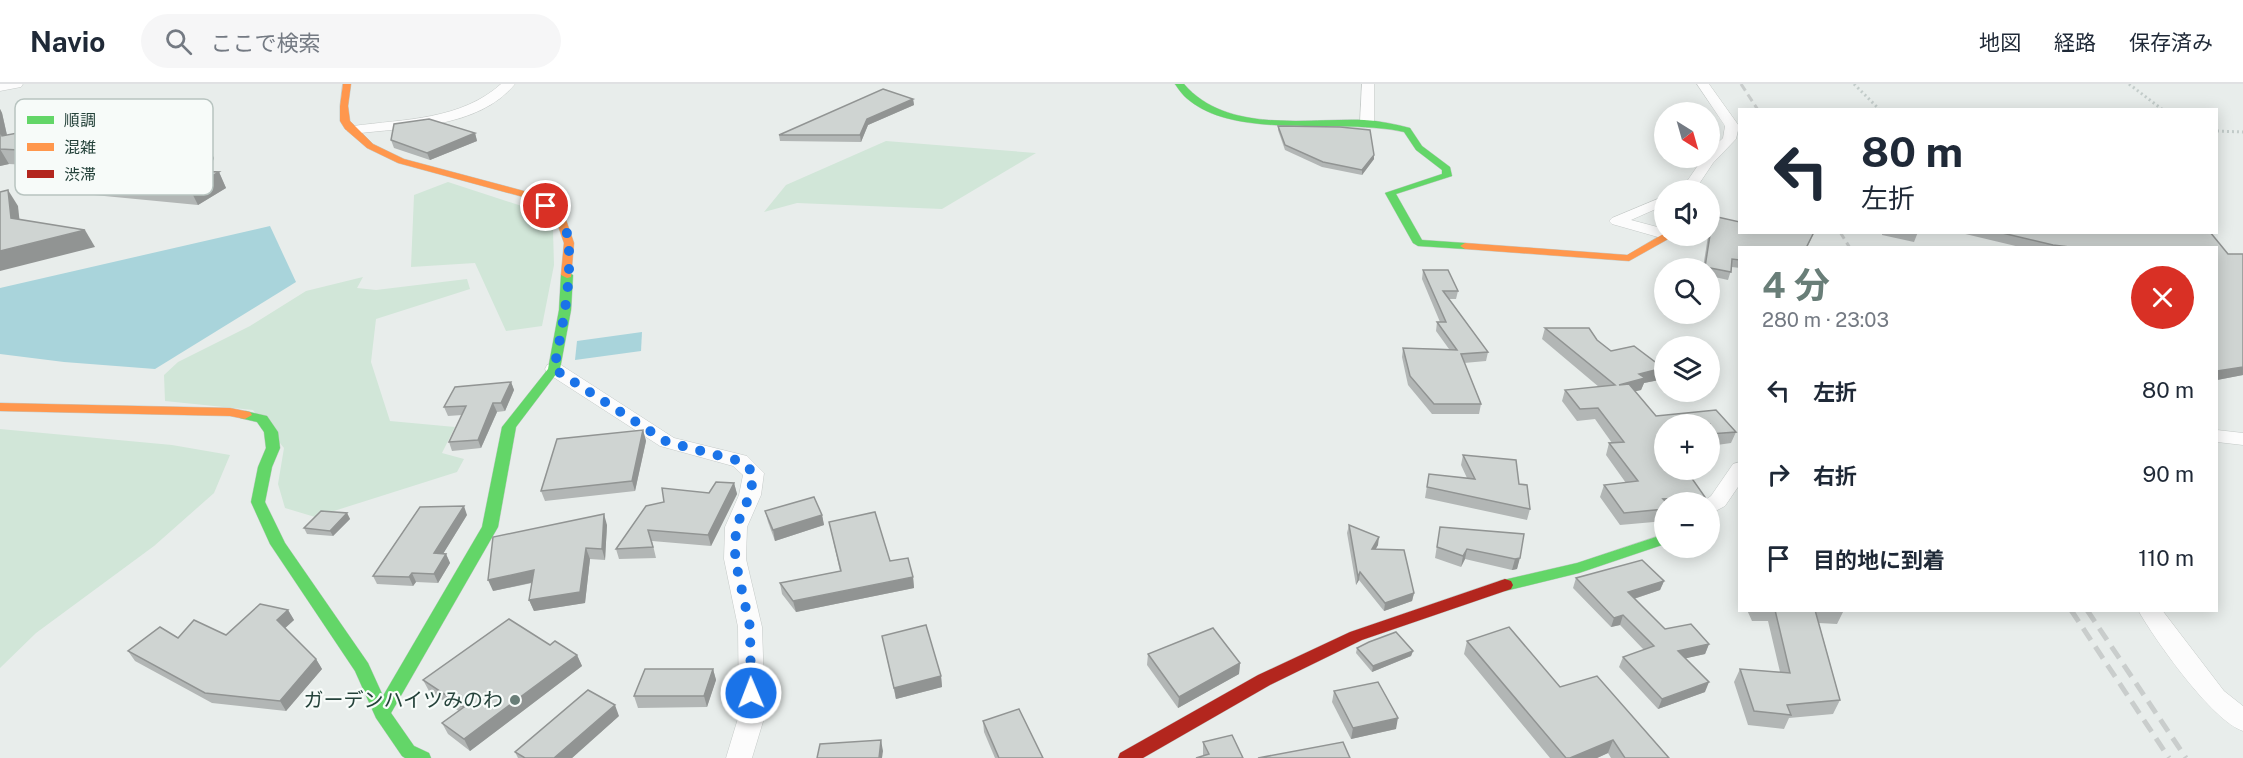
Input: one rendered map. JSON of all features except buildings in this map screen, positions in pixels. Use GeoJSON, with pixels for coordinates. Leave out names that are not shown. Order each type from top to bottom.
{"type":"FeatureCollection","features":[{"type":"Feature","properties":{"kind":"street"},"geometry":{"type":"LineString","coordinates":[[0,87],[17,84]]}},
{"type":"Feature","properties":{"kind":"street"},"geometry":{"type":"LineString","coordinates":[[347,84],[344,115],[348,127],[370,146],[400,161],[531,196],[560,216],[569,243],[565,310],[554,369],[509,427],[490,527],[382,713]]}},
{"type":"Feature","properties":{"kind":"street"},"geometry":{"type":"LineString","coordinates":[[353,130],[470,110],[487,102],[509,84]]}},
{"type":"Feature","properties":{"kind":"street"},"geometry":{"type":"LineString","coordinates":[[1179,84],[1189,98],[1217,111],[1246,120],[1367,123],[1407,130],[1419,148],[1447,169],[1447,176],[1390,193],[1418,243],[1629,258],[1654,242]]}},
{"type":"Feature","properties":{"kind":"street"},"geometry":{"type":"LineString","coordinates":[[1367,123],[1368,84]]}},
{"type":"Feature","properties":{"kind":"street"},"geometry":{"type":"LineString","coordinates":[[1695,180],[1708,160],[1729,139],[1732,126],[1703,84]]}},
{"type":"Feature","properties":{"kind":"street"},"geometry":{"type":"LineString","coordinates":[[1654,205],[1617,221],[1654,232]]}},
{"type":"Feature","properties":{"kind":"street"},"geometry":{"type":"LineString","coordinates":[[554,369],[667,442],[740,461],[754,473],[750,495],[736,527],[735,559],[750,627],[752,715],[739,758]]}},
{"type":"Feature","properties":{"kind":"street"},"geometry":{"type":"LineString","coordinates":[[0,407],[230,412],[262,419],[271,432],[273,448],[265,467],[258,502],[278,544],[362,668],[382,713],[408,751],[422,758]]}},
{"type":"Feature","properties":{"kind":"street"},"geometry":{"type":"LineString","coordinates":[[2218,436],[2243,439]]}},
{"type":"Feature","properties":{"kind":"street"},"geometry":{"type":"LineString","coordinates":[[1720,498],[1738,472]]}},
{"type":"Feature","properties":{"kind":"street"},"geometry":{"type":"LineString","coordinates":[[1126,758],[1263,680],[1356,636],[1501,586],[1579,568],[1654,543]]}},
{"type":"Feature","properties":{"kind":"street"},"geometry":{"type":"LineString","coordinates":[[2150,612],[2215,698],[2243,721]]}},
{"type":"Feature","properties":{"kind":"path"},"geometry":{"type":"LineString","coordinates":[[1854,84],[1878,108]]}},
{"type":"Feature","properties":{"kind":"path"},"geometry":{"type":"LineString","coordinates":[[2129,84],[2160,108]]}},
{"type":"Feature","properties":{"kind":"path"},"geometry":{"type":"LineString","coordinates":[[2218,131],[2243,132]]}},
{"type":"Feature","properties":{"kind":"green space"},"geometry":{"type":"Polygon","coordinates":[[[886,141],[1036,153],[942,209],[797,203],[764,212],[786,185],[886,141]]]}},
{"type":"Feature","properties":{"kind":"green space"},"geometry":{"type":"Polygon","coordinates":[[[448,182],[525,207],[553,230],[554,265],[542,326],[506,331],[475,263],[411,267],[414,195],[448,182]]]}},
{"type":"Feature","properties":{"kind":"green space"},"geometry":{"type":"Polygon","coordinates":[[[363,277],[357,288],[376,290],[467,279],[470,289],[376,319],[371,362],[390,421],[455,427],[442,453],[464,459],[457,472],[315,517],[285,508],[278,484],[284,448],[253,410],[165,401],[164,375],[178,362],[250,326],[306,291],[363,277]]]}},
{"type":"Feature","properties":{"kind":"green space"},"geometry":{"type":"Polygon","coordinates":[[[0,429],[172,445],[230,455],[214,493],[154,546],[36,633],[0,668],[0,429]]]}},
{"type":"Feature","properties":{"kind":"water"},"geometry":{"type":"Polygon","coordinates":[[[270,226],[296,282],[155,369],[0,354],[0,288],[270,226]]]}},
{"type":"Feature","properties":{"kind":"water"},"geometry":{"type":"Polygon","coordinates":[[[642,332],[641,351],[575,360],[577,341],[642,332]]]}},
{"type":"Feature","properties":{"kind":"railway"},"geometry":{"type":"LineString","coordinates":[[1741,84],[1757,108]]}},
{"type":"Feature","properties":{"kind":"railway"},"geometry":{"type":"LineString","coordinates":[[1841,234],[1849,246]]}},
{"type":"Feature","properties":{"kind":"railway"},"geometry":{"type":"LineString","coordinates":[[2072,612],[2169,758]]}},
{"type":"Feature","properties":{"kind":"railway"},"geometry":{"type":"LineString","coordinates":[[2088,612],[2186,758]]}},
{"type":"Feature","properties":{"kind":"traffic: fast"},"geometry":{"type":"LineString","coordinates":[[1179,84],[1195,101],[1213,111],[1234,117],[1255,121],[1366,123],[1407,130],[1419,148],[1447,169],[1447,176],[1390,193],[1418,243],[1465,246]]}},
{"type":"Feature","properties":{"kind":"traffic: fast"},"geometry":{"type":"LineString","coordinates":[[382,713],[490,527],[509,427],[554,369],[565,310],[567,275]]}},
{"type":"Feature","properties":{"kind":"traffic: fast"},"geometry":{"type":"LineString","coordinates":[[245,415],[262,419],[271,432],[273,448],[265,467],[258,502],[278,544],[362,668],[382,713],[408,751],[422,758]]}},
{"type":"Feature","properties":{"kind":"traffic: fast"},"geometry":{"type":"LineString","coordinates":[[1505,585],[1579,568],[1654,543]]}},
{"type":"Feature","properties":{"kind":"traffic: slow"},"geometry":{"type":"LineString","coordinates":[[347,84],[344,106],[345,121],[348,127],[370,146],[401,161],[531,196],[560,216],[569,243],[567,275]]}},
{"type":"Feature","properties":{"kind":"traffic: slow"},"geometry":{"type":"LineString","coordinates":[[1465,246],[1629,258],[1654,243]]}},
{"type":"Feature","properties":{"kind":"traffic: slow"},"geometry":{"type":"LineString","coordinates":[[0,407],[230,412],[245,415]]}},
{"type":"Feature","properties":{"kind":"traffic: jam"},"geometry":{"type":"LineString","coordinates":[[1127,758],[1264,680],[1356,636],[1505,585]]}},
{"type":"Feature","properties":{"kind":"place","name":"ガーデンハイツみのわ"},"geometry":{"type":"Point","coordinates":[515,700]}},
{"type":"Feature","properties":{"kind":"route"},"geometry":{"type":"LineString","coordinates":[[546,206],[560,216],[569,243],[565,310],[554,369],[667,442],[740,461],[754,473],[750,495],[736,527],[735,559],[750,627],[751,693]]}}]}
